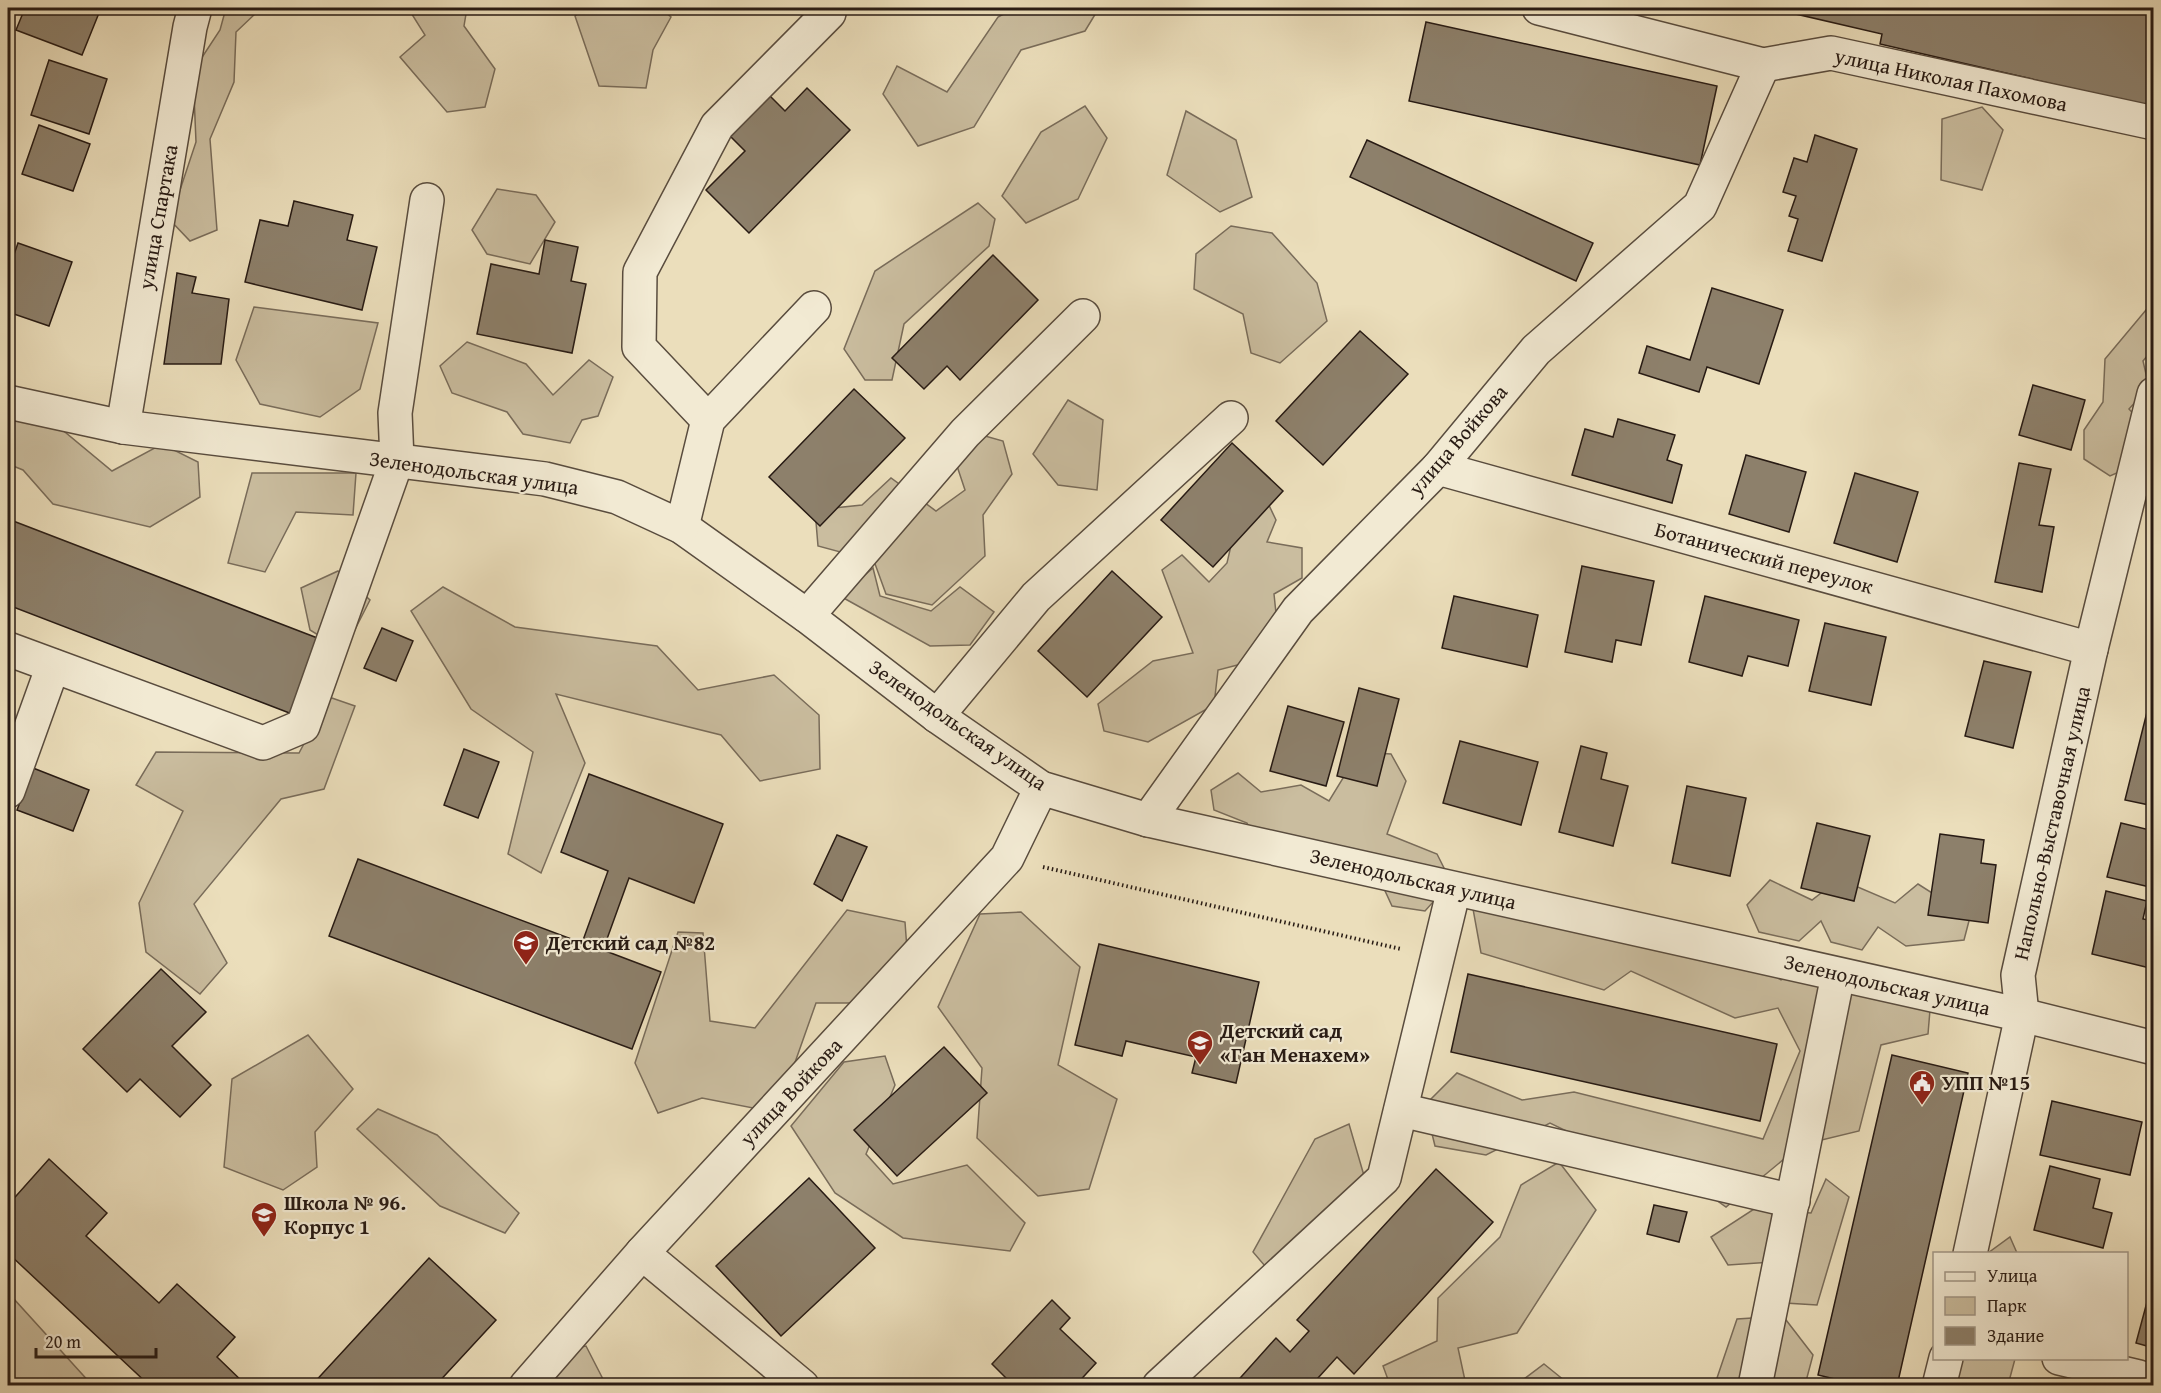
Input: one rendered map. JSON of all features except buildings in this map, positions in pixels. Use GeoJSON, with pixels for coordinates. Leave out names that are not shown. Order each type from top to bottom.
{"type":"FeatureCollection","features":[{"type":"Feature","properties":{"kind":"street","name":"улица Спартака"},"geometry":{"type":"LineString","coordinates":[[123,427],[195,8]]}},
{"type":"Feature","properties":{"kind":"street","name":"улица Николая Пахомова"},"geometry":{"type":"LineString","coordinates":[[1539,8],[1763,65],[1832,53],[2154,123]]}},
{"type":"Feature","properties":{"kind":"street"},"geometry":{"type":"LineString","coordinates":[[708,420],[639,347],[640,272],[717,126],[829,13]]}},
{"type":"Feature","properties":{"kind":"street","name":"улица Войкова"},"geometry":{"type":"LineString","coordinates":[[1148,820],[1298,610],[1438,468],[1536,350],[1700,206],[1763,65]]}},
{"type":"Feature","properties":{"kind":"street"},"geometry":{"type":"LineString","coordinates":[[8,649],[263,743],[303,726],[397,460],[395,412],[427,200]]}},
{"type":"Feature","properties":{"kind":"street"},"geometry":{"type":"LineString","coordinates":[[682,527],[708,420],[814,308]]}},
{"type":"Feature","properties":{"kind":"street"},"geometry":{"type":"LineString","coordinates":[[807,616],[965,433],[1083,316]]}},
{"type":"Feature","properties":{"kind":"street","name":"Напольно-Выставочная улица"},"geometry":{"type":"LineString","coordinates":[[1970,1252],[2022,1015],[2018,975],[2091,649],[2154,394]]}},
{"type":"Feature","properties":{"kind":"street","name":"Зеленодольская улица"},"geometry":{"type":"LineString","coordinates":[[8,402],[123,427],[545,479],[617,497],[682,527],[807,616],[937,716],[1041,788],[1148,820],[2022,1015],[2154,1048]]}},
{"type":"Feature","properties":{"kind":"street"},"geometry":{"type":"LineString","coordinates":[[937,716],[1036,597],[1231,418]]}},
{"type":"Feature","properties":{"kind":"street","name":"Ботанический переулок"},"geometry":{"type":"LineString","coordinates":[[1438,468],[2091,649]]}},
{"type":"Feature","properties":{"kind":"street"},"geometry":{"type":"LineString","coordinates":[[8,791],[53,666]]}},
{"type":"Feature","properties":{"kind":"street","name":"улица Войкова"},"geometry":{"type":"LineString","coordinates":[[526,1386],[642,1253],[1007,858],[1041,788]]}},
{"type":"Feature","properties":{"kind":"street"},"geometry":{"type":"LineString","coordinates":[[1159,1386],[1384,1178],[1454,888]]}},
{"type":"Feature","properties":{"kind":"street"},"geometry":{"type":"LineString","coordinates":[[1755,1386],[1838,975]]}},
{"type":"Feature","properties":{"kind":"street"},"geometry":{"type":"LineString","coordinates":[[1401,1110],[1793,1201]]}},
{"type":"Feature","properties":{"kind":"street"},"geometry":{"type":"LineString","coordinates":[[642,1253],[802,1386]]}},
{"type":"Feature","properties":{"kind":"street"},"geometry":{"type":"LineString","coordinates":[[1939,1386],[1946,1360]]}},
{"type":"Feature","properties":{"kind":"street"},"geometry":{"type":"LineString","coordinates":[[2063,1360],[2139,1377],[2138,1386]]}},
{"type":"Feature","properties":{"kind":"path"},"geometry":{"type":"LineString","coordinates":[[1007,858],[1437,958]]}},
{"type":"Feature","properties":{"kind":"green space"},"geometry":{"type":"Polygon","coordinates":[[[226,8],[256,8],[255,14],[236,32],[234,82],[210,139],[217,230],[190,241],[170,220],[196,142],[193,71],[220,30],[226,8]]]}},
{"type":"Feature","properties":{"kind":"green space"},"geometry":{"type":"Polygon","coordinates":[[[408,8],[467,8],[464,26],[495,69],[485,107],[447,112],[400,57],[425,35],[408,8]]]}},
{"type":"Feature","properties":{"kind":"green space"},"geometry":{"type":"Polygon","coordinates":[[[585,8],[660,8],[671,17],[653,50],[646,88],[599,86],[575,16],[585,8]]]}},
{"type":"Feature","properties":{"kind":"green space"},"geometry":{"type":"Polygon","coordinates":[[[1015,8],[1099,8],[1085,31],[1021,50],[974,127],[918,146],[883,94],[897,66],[947,92],[998,17],[1015,8]]]}},
{"type":"Feature","properties":{"kind":"green space"},"geometry":{"type":"Polygon","coordinates":[[[1085,106],[1107,138],[1078,199],[1026,223],[1002,196],[1041,132],[1085,106]]]}},
{"type":"Feature","properties":{"kind":"green space"},"geometry":{"type":"Polygon","coordinates":[[[1982,107],[2003,130],[1982,190],[1941,180],[1942,119],[1982,107]]]}},
{"type":"Feature","properties":{"kind":"green space"},"geometry":{"type":"Polygon","coordinates":[[[1186,111],[1236,140],[1252,197],[1220,212],[1167,175],[1186,111]]]}},
{"type":"Feature","properties":{"kind":"green space"},"geometry":{"type":"Polygon","coordinates":[[[497,189],[536,195],[555,222],[530,264],[487,254],[472,230],[497,189]]]}},
{"type":"Feature","properties":{"kind":"green space"},"geometry":{"type":"Polygon","coordinates":[[[978,203],[995,219],[989,246],[904,324],[892,380],[865,380],[844,349],[875,271],[978,203]]]}},
{"type":"Feature","properties":{"kind":"green space"},"geometry":{"type":"Polygon","coordinates":[[[1231,226],[1272,233],[1317,283],[1327,321],[1280,363],[1251,353],[1243,314],[1194,289],[1196,254],[1231,226]]]}},
{"type":"Feature","properties":{"kind":"green space"},"geometry":{"type":"Polygon","coordinates":[[[254,307],[378,323],[360,389],[320,417],[260,404],[236,360],[254,307]]]}},
{"type":"Feature","properties":{"kind":"green space"},"geometry":{"type":"Polygon","coordinates":[[[2146,310],[2153,320],[2153,349],[2143,361],[2149,387],[2129,409],[2143,424],[2135,465],[2110,476],[2084,459],[2084,430],[2103,402],[2105,359],[2146,310]]]}},
{"type":"Feature","properties":{"kind":"green space"},"geometry":{"type":"Polygon","coordinates":[[[467,342],[526,364],[553,395],[589,360],[613,377],[598,416],[582,420],[570,443],[523,434],[507,412],[452,393],[440,366],[467,342]]]}},
{"type":"Feature","properties":{"kind":"green space"},"geometry":{"type":"Polygon","coordinates":[[[1068,400],[1103,420],[1097,490],[1058,485],[1033,454],[1068,400]]]}},
{"type":"Feature","properties":{"kind":"green space"},"geometry":{"type":"Polygon","coordinates":[[[8,415],[60,428],[112,471],[162,444],[198,462],[200,497],[150,527],[53,504],[23,470],[8,464],[8,415]]]}},
{"type":"Feature","properties":{"kind":"green space"},"geometry":{"type":"Polygon","coordinates":[[[978,434],[1003,441],[1012,474],[983,515],[985,556],[932,605],[886,594],[874,561],[818,546],[815,510],[862,505],[891,478],[936,511],[965,490],[954,457],[978,434]]]}},
{"type":"Feature","properties":{"kind":"green space"},"geometry":{"type":"Polygon","coordinates":[[[252,473],[356,473],[353,515],[296,512],[265,572],[228,563],[252,473]]]}},
{"type":"Feature","properties":{"kind":"green space"},"geometry":{"type":"Polygon","coordinates":[[[1266,499],[1276,520],[1267,542],[1302,548],[1302,578],[1274,594],[1277,623],[1245,663],[1218,670],[1214,705],[1148,742],[1104,731],[1098,704],[1153,661],[1193,653],[1162,570],[1182,555],[1209,582],[1227,563],[1239,511],[1266,499]]]}},
{"type":"Feature","properties":{"kind":"green space"},"geometry":{"type":"Polygon","coordinates":[[[873,568],[880,596],[931,611],[960,587],[994,612],[970,645],[930,646],[840,596],[873,568]]]}},
{"type":"Feature","properties":{"kind":"green space"},"geometry":{"type":"Polygon","coordinates":[[[338,571],[370,600],[344,651],[310,630],[301,588],[338,571]]]}},
{"type":"Feature","properties":{"kind":"green space"},"geometry":{"type":"Polygon","coordinates":[[[443,587],[515,627],[657,646],[698,690],[774,675],[819,715],[820,769],[760,781],[721,735],[556,694],[585,763],[541,873],[508,854],[533,752],[471,709],[411,611],[443,587]]]}},
{"type":"Feature","properties":{"kind":"green space"},"geometry":{"type":"Polygon","coordinates":[[[329,697],[355,706],[324,789],[281,799],[194,904],[227,963],[200,994],[146,952],[139,903],[183,811],[136,785],[156,752],[299,753],[329,697]]]}},
{"type":"Feature","properties":{"kind":"green space"},"geometry":{"type":"Polygon","coordinates":[[[1359,752],[1391,754],[1406,781],[1387,834],[1437,854],[1451,882],[1425,911],[1392,906],[1374,867],[1261,856],[1247,823],[1214,810],[1211,790],[1238,773],[1261,792],[1301,785],[1329,801],[1359,752]]]}},
{"type":"Feature","properties":{"kind":"green space"},"geometry":{"type":"Polygon","coordinates":[[[1839,879],[1895,903],[1918,884],[1970,917],[1964,940],[1906,946],[1878,927],[1862,950],[1831,942],[1821,921],[1799,941],[1759,932],[1747,905],[1770,880],[1812,900],[1839,879]]]}},
{"type":"Feature","properties":{"kind":"green space"},"geometry":{"type":"Polygon","coordinates":[[[1473,909],[1750,959],[1781,980],[1819,962],[1930,1010],[1928,1034],[1881,1045],[1859,1131],[1801,1145],[1726,1207],[1648,1151],[1616,1155],[1550,1123],[1486,1155],[1435,1146],[1425,1105],[1457,1073],[1522,1100],[1574,1092],[1763,1139],[1800,1051],[1778,1008],[1735,1018],[1631,971],[1604,990],[1481,953],[1473,909]]]}},
{"type":"Feature","properties":{"kind":"green space"},"geometry":{"type":"Polygon","coordinates":[[[847,910],[905,922],[908,963],[869,1003],[816,1003],[793,1068],[753,1108],[702,1098],[658,1113],[635,1063],[678,932],[703,933],[710,1021],[755,1028],[847,910]]]}},
{"type":"Feature","properties":{"kind":"green space"},"geometry":{"type":"Polygon","coordinates":[[[1021,912],[1080,967],[1058,1065],[1117,1099],[1089,1189],[1038,1196],[977,1138],[982,1068],[938,1007],[980,914],[1021,912]]]}},
{"type":"Feature","properties":{"kind":"green space"},"geometry":{"type":"Polygon","coordinates":[[[308,1035],[353,1089],[315,1132],[317,1167],[283,1190],[224,1167],[232,1079],[308,1035]]]}},
{"type":"Feature","properties":{"kind":"green space"},"geometry":{"type":"Polygon","coordinates":[[[885,1056],[895,1085],[866,1154],[893,1184],[967,1165],[1025,1223],[1010,1251],[903,1238],[835,1193],[791,1126],[844,1062],[885,1056]]]}},
{"type":"Feature","properties":{"kind":"green space"},"geometry":{"type":"Polygon","coordinates":[[[378,1109],[437,1135],[519,1213],[505,1233],[440,1206],[357,1129],[378,1109]]]}},
{"type":"Feature","properties":{"kind":"green space"},"geometry":{"type":"Polygon","coordinates":[[[1349,1124],[1365,1179],[1271,1273],[1253,1252],[1315,1139],[1349,1124]]]}},
{"type":"Feature","properties":{"kind":"green space"},"geometry":{"type":"Polygon","coordinates":[[[1559,1162],[1596,1210],[1517,1333],[1458,1348],[1466,1385],[1390,1385],[1383,1366],[1437,1341],[1438,1298],[1500,1237],[1521,1185],[1559,1162]]]}},
{"type":"Feature","properties":{"kind":"green space"},"geometry":{"type":"Polygon","coordinates":[[[1826,1179],[1849,1197],[1817,1305],[1785,1303],[1786,1261],[1728,1265],[1711,1237],[1754,1209],[1811,1213],[1826,1179]]]}},
{"type":"Feature","properties":{"kind":"green space"},"geometry":{"type":"Polygon","coordinates":[[[2010,1237],[2017,1252],[1989,1252],[2010,1237]]]}},
{"type":"Feature","properties":{"kind":"green space"},"geometry":{"type":"Polygon","coordinates":[[[8,1296],[13,1298],[92,1385],[8,1385],[8,1296]]]}},
{"type":"Feature","properties":{"kind":"green space"},"geometry":{"type":"Polygon","coordinates":[[[1783,1316],[1813,1355],[1805,1385],[1720,1385],[1717,1378],[1737,1319],[1783,1316]]]}},
{"type":"Feature","properties":{"kind":"green space"},"geometry":{"type":"Polygon","coordinates":[[[586,1346],[606,1385],[512,1386],[543,1354],[586,1346]]]}},
{"type":"Feature","properties":{"kind":"green space"},"geometry":{"type":"Polygon","coordinates":[[[1958,1360],[2015,1360],[2008,1385],[1952,1386],[1958,1360]]]}},
{"type":"Feature","properties":{"kind":"green space"},"geometry":{"type":"Polygon","coordinates":[[[1544,1364],[1570,1385],[1516,1385],[1544,1364]]]}},
{"type":"Feature","properties":{"kind":"place","name":"Детский сад №82"},"geometry":{"type":"Point","coordinates":[526,966]}},
{"type":"Feature","properties":{"kind":"place","name":"Детский сад «Ган Менахем»"},"geometry":{"type":"Point","coordinates":[1200,1066]}},
{"type":"Feature","properties":{"kind":"place","name":"УПП №15"},"geometry":{"type":"Point","coordinates":[1922,1106]}},
{"type":"Feature","properties":{"kind":"place","name":"Школа № 96. Корпус 1"},"geometry":{"type":"Point","coordinates":[264,1238]}}]}
